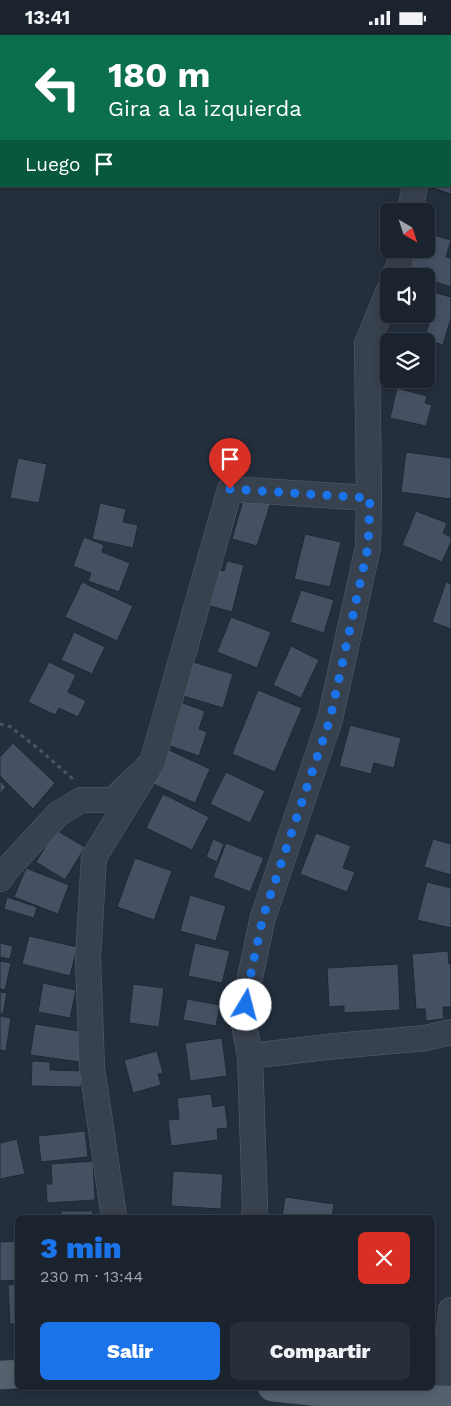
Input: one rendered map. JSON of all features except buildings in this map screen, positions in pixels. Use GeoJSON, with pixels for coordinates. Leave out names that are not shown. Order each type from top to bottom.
{"type":"FeatureCollection","features":[{"type":"Feature","properties":{"kind":"main road"},"geometry":{"type":"LineString","coordinates":[[0,1375],[15,1374]]}},
{"type":"Feature","properties":{"kind":"main road"},"geometry":{"type":"LineString","coordinates":[[290,1390],[349,1400],[449,1400]]}},
{"type":"Feature","properties":{"kind":"street"},"geometry":{"type":"LineString","coordinates":[[411,203],[414,187]]}},
{"type":"Feature","properties":{"kind":"street"},"geometry":{"type":"LineString","coordinates":[[254,1215],[250,1056],[244,1023],[248,987],[263,917],[330,719],[368,547],[370,498],[367,344],[380,312]]}},
{"type":"Feature","properties":{"kind":"street"},"geometry":{"type":"LineString","coordinates":[[114,1215],[92,1068],[88,958],[94,857],[152,763],[230,489],[370,498]]}},
{"type":"Feature","properties":{"kind":"street"},"geometry":{"type":"LineString","coordinates":[[0,879],[58,814],[81,800],[113,800],[152,763]]}},
{"type":"Feature","properties":{"kind":"street"},"geometry":{"type":"LineString","coordinates":[[250,1056],[426,1038],[451,1032]]}},
{"type":"Feature","properties":{"kind":"street"},"geometry":{"type":"LineString","coordinates":[[449,1400],[448,1344],[451,1311]]}},
{"type":"Feature","properties":{"kind":"path"},"geometry":{"type":"LineString","coordinates":[[0,725],[11,727],[40,750],[95,800]]}},
{"type":"Feature","properties":{"kind":"route"},"geometry":{"type":"LineString","coordinates":[[230,489],[370,498],[368,547],[330,719],[263,917],[246,1005]]}}]}
